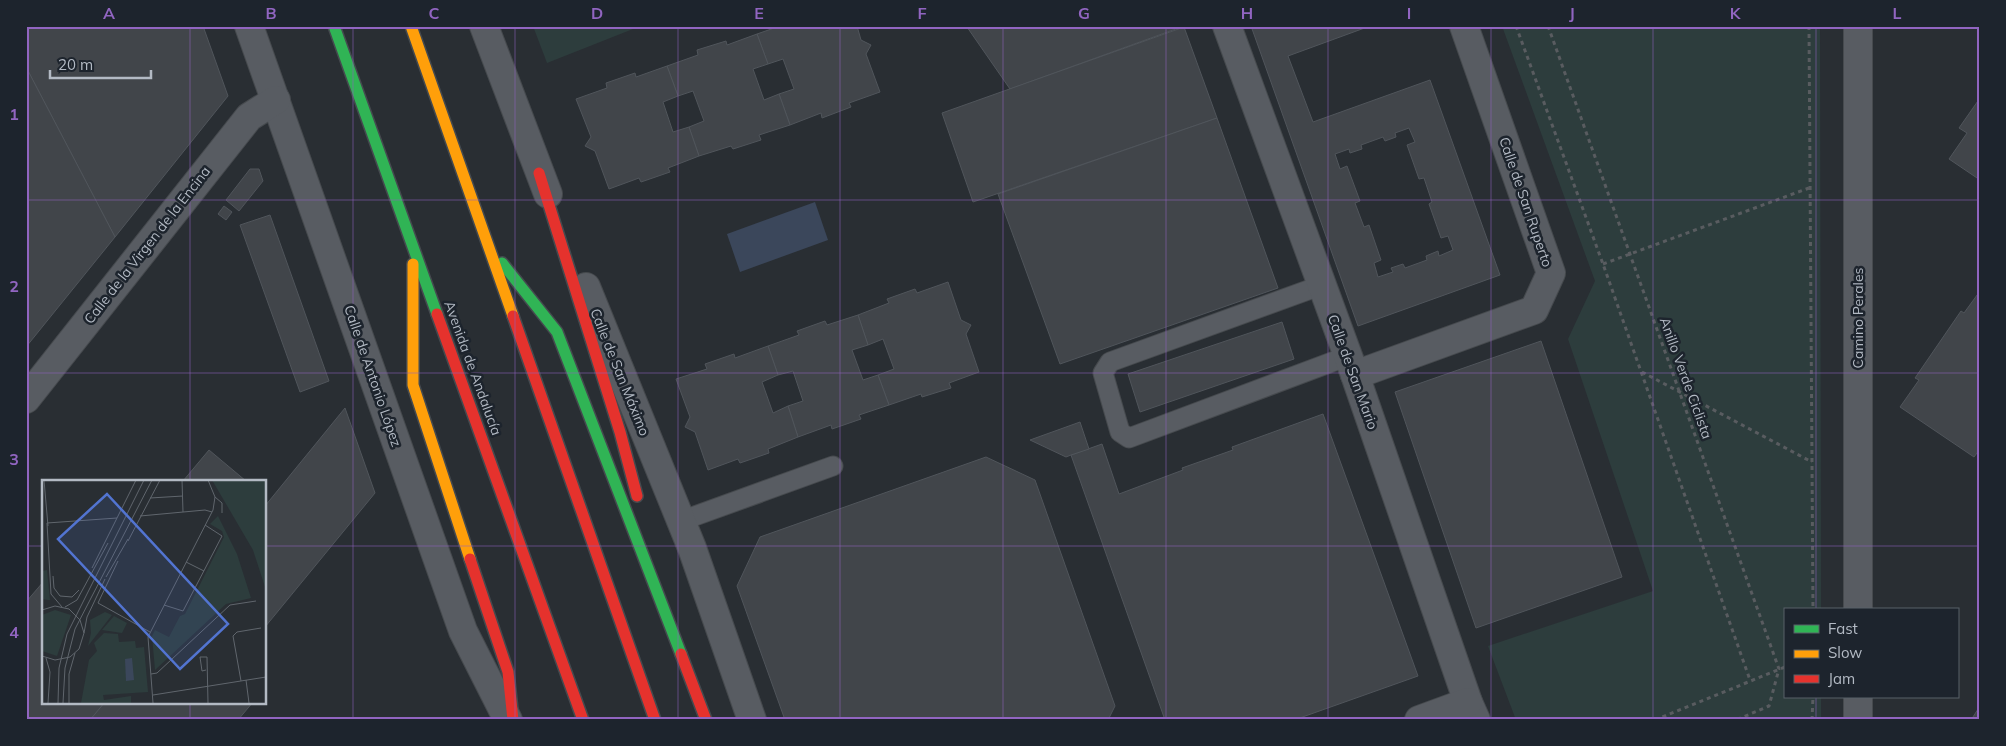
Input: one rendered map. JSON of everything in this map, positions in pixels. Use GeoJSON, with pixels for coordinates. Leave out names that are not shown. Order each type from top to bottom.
{"type":"FeatureCollection","features":[{"type":"Feature","properties":{"kind":"highway","name":"Avenida de Andalucía"},"geometry":{"type":"LineString","coordinates":[[334,26],[583,720]]}},
{"type":"Feature","properties":{"kind":"highway"},"geometry":{"type":"LineString","coordinates":[[411,26],[655,720]]}},
{"type":"Feature","properties":{"kind":"highway"},"geometry":{"type":"LineString","coordinates":[[539,173],[620,432],[641,508]]}},
{"type":"Feature","properties":{"kind":"highway"},"geometry":{"type":"LineString","coordinates":[[413,243],[413,385],[508,672],[513,720]]}},
{"type":"Feature","properties":{"kind":"highway"},"geometry":{"type":"LineString","coordinates":[[488,246],[557,332],[706,720]]}},
{"type":"Feature","properties":{"kind":"highway"},"geometry":{"type":"LineString","coordinates":[[648,537],[677,642]]}},
{"type":"Feature","properties":{"kind":"street","name":"Calle de Antonio López"},"geometry":{"type":"LineString","coordinates":[[249,26],[463,631],[508,720]]}},
{"type":"Feature","properties":{"kind":"street","name":"Calle de San Máximo"},"geometry":{"type":"LineString","coordinates":[[484,26],[539,173],[681,521],[752,720]]}},
{"type":"Feature","properties":{"kind":"street","name":"Calle de San Mario"},"geometry":{"type":"LineString","coordinates":[[1227,26],[1351,365],[1472,711]]}},
{"type":"Feature","properties":{"kind":"street","name":"Calle de San Ruperto"},"geometry":{"type":"LineString","coordinates":[[1351,365],[1534,310],[1551,273],[1464,26]]}},
{"type":"Feature","properties":{"kind":"street","name":"Camino Perales"},"geometry":{"type":"LineString","coordinates":[[1858,26],[1858,608]]}},
{"type":"Feature","properties":{"kind":"street","name":"Calle de la Virgen de la Encina"},"geometry":{"type":"LineString","coordinates":[[26,399],[249,117],[276,100]]}},
{"type":"Feature","properties":{"kind":"street"},"geometry":{"type":"LineString","coordinates":[[1858,698],[1858,720]]}},
{"type":"Feature","properties":{"kind":"street"},"geometry":{"type":"LineString","coordinates":[[1419,720],[1472,711]]}},
{"type":"Feature","properties":{"kind":"lane"},"geometry":{"type":"LineString","coordinates":[[1322,285],[1110,362],[1103,373],[1120,432],[1129,438],[1351,365]]}},
{"type":"Feature","properties":{"kind":"lane"},"geometry":{"type":"LineString","coordinates":[[681,521],[833,466]]}},
{"type":"Feature","properties":{"kind":"path"},"geometry":{"type":"LineString","coordinates":[[1516,26],[1750,680]]}},
{"type":"Feature","properties":{"kind":"path","name":"Anillo Verde Ciclista"},"geometry":{"type":"LineString","coordinates":[[1548,26],[1779,669]]}},
{"type":"Feature","properties":{"kind":"path"},"geometry":{"type":"LineString","coordinates":[[1809,26],[1813,608]]}},
{"type":"Feature","properties":{"kind":"path"},"geometry":{"type":"LineString","coordinates":[[1602,264],[1809,188]]}},
{"type":"Feature","properties":{"kind":"path"},"geometry":{"type":"LineString","coordinates":[[1641,371],[1812,462]]}},
{"type":"Feature","properties":{"kind":"path"},"geometry":{"type":"LineString","coordinates":[[1655,720],[1784,666]]}},
{"type":"Feature","properties":{"kind":"path"},"geometry":{"type":"LineString","coordinates":[[1736,720],[1769,706],[1779,669]]}},
{"type":"Feature","properties":{"kind":"path"},"geometry":{"type":"LineString","coordinates":[[1812,698],[1812,720]]}},
{"type":"Feature","properties":{"kind":"shaded area"},"geometry":{"type":"Polygon","coordinates":[[[533,26],[631,26],[633,29],[547,63],[533,26]]]}},
{"type":"Feature","properties":{"kind":"shaded area"},"geometry":{"type":"Polygon","coordinates":[[[1502,26],[1820,26],[1821,608],[1784,608],[1784,698],[1821,698],[1821,720],[1516,720],[1488,646],[1653,591],[1568,339],[1595,281],[1502,26]]]}},
{"type":"Feature","properties":{"kind":"water"},"geometry":{"type":"Polygon","coordinates":[[[815,202],[828,240],[740,272],[727,234],[815,202]]]}},
{"type":"Feature","properties":{"kind":"building"},"geometry":{"type":"Polygon","coordinates":[[[26,26],[203,26],[228,96],[115,237],[26,67],[26,26]]]}},
{"type":"Feature","properties":{"kind":"building"},"geometry":{"type":"Polygon","coordinates":[[[780,26],[857,26],[861,40],[871,45],[866,54],[880,92],[849,103],[851,107],[822,118],[821,113],[790,125],[779,94],[794,89],[783,59],[768,64],[757,34],[780,26]]]}},
{"type":"Feature","properties":{"kind":"building"},"geometry":{"type":"Polygon","coordinates":[[[968,26],[1184,26],[1010,89],[967,27],[968,26]]]}},
{"type":"Feature","properties":{"kind":"building"},"geometry":{"type":"Polygon","coordinates":[[[1251,26],[1370,26],[1288,56],[1313,122],[1430,80],[1500,275],[1358,326],[1251,26]],[[1409,128],[1395,133],[1396,137],[1385,141],[1383,137],[1361,145],[1362,149],[1350,153],[1349,149],[1335,154],[1340,169],[1347,166],[1360,201],[1355,203],[1364,227],[1369,225],[1381,260],[1374,263],[1378,277],[1393,272],[1391,268],[1403,264],[1405,268],[1427,260],[1426,256],[1438,251],[1439,256],[1453,250],[1448,236],[1441,238],[1429,204],[1432,202],[1424,178],[1419,179],[1407,145],[1415,142],[1409,128]]]}},
{"type":"Feature","properties":{"kind":"building"},"geometry":{"type":"Polygon","coordinates":[[[1184,27],[1217,118],[973,202],[942,113],[1184,27]]]}},
{"type":"Feature","properties":{"kind":"building"},"geometry":{"type":"Polygon","coordinates":[[[757,34],[768,64],[753,69],[764,100],[779,94],[790,125],[759,135],[761,140],[733,149],[731,146],[699,156],[689,127],[704,121],[693,91],[678,96],[667,66],[698,55],[697,50],[726,41],[727,45],[757,34]]]}},
{"type":"Feature","properties":{"kind":"building"},"geometry":{"type":"Polygon","coordinates":[[[667,66],[678,96],[663,102],[673,132],[689,127],[699,156],[668,168],[670,172],[641,182],[639,178],[609,189],[595,151],[585,146],[591,137],[576,99],[607,88],[606,83],[635,73],[636,77],[667,66]]]}},
{"type":"Feature","properties":{"kind":"building"},"geometry":{"type":"Polygon","coordinates":[[[26,67],[115,237],[26,347],[26,67]]]}},
{"type":"Feature","properties":{"kind":"building"},"geometry":{"type":"Polygon","coordinates":[[[1980,98],[1980,180],[1949,159],[1967,133],[1959,128],[1980,98]]]}},
{"type":"Feature","properties":{"kind":"building"},"geometry":{"type":"Polygon","coordinates":[[[1217,118],[1278,288],[1060,364],[998,194],[1217,118]]]}},
{"type":"Feature","properties":{"kind":"building"},"geometry":{"type":"Polygon","coordinates":[[[250,169],[259,169],[263,181],[239,211],[226,200],[250,169]]]}},
{"type":"Feature","properties":{"kind":"building"},"geometry":{"type":"Polygon","coordinates":[[[224,206],[232,212],[226,220],[218,214],[224,206]]]}},
{"type":"Feature","properties":{"kind":"building"},"geometry":{"type":"Polygon","coordinates":[[[270,215],[329,381],[300,392],[240,225],[270,215]]]}},
{"type":"Feature","properties":{"kind":"building"},"geometry":{"type":"Polygon","coordinates":[[[948,282],[961,320],[971,325],[966,334],[979,372],[949,383],[951,388],[922,397],[921,394],[889,405],[878,375],[894,369],[883,339],[868,345],[858,315],[889,303],[887,299],[915,289],[917,293],[948,282]]]}},
{"type":"Feature","properties":{"kind":"building"},"geometry":{"type":"Polygon","coordinates":[[[1980,291],[1980,449],[1974,457],[1900,407],[1919,380],[1915,378],[1961,311],[1964,313],[1980,291]]]}},
{"type":"Feature","properties":{"kind":"building"},"geometry":{"type":"Polygon","coordinates":[[[858,315],[868,345],[852,350],[863,380],[878,375],[889,405],[859,415],[861,419],[832,429],[831,425],[798,437],[788,406],[803,401],[793,371],[778,375],[768,346],[799,335],[797,331],[825,321],[827,325],[858,315]]]}},
{"type":"Feature","properties":{"kind":"building"},"geometry":{"type":"Polygon","coordinates":[[[1282,322],[1294,359],[1140,412],[1128,374],[1282,322]]]}},
{"type":"Feature","properties":{"kind":"building"},"geometry":{"type":"Polygon","coordinates":[[[1541,341],[1622,577],[1476,628],[1395,392],[1541,341]]]}},
{"type":"Feature","properties":{"kind":"building"},"geometry":{"type":"Polygon","coordinates":[[[768,346],[778,375],[762,382],[773,413],[788,406],[798,437],[768,449],[769,453],[740,463],[738,459],[708,470],[695,432],[685,427],[690,417],[676,379],[707,369],[705,364],[734,354],[735,358],[768,346]]]}},
{"type":"Feature","properties":{"kind":"building"},"geometry":{"type":"Polygon","coordinates":[[[345,408],[375,493],[266,626],[266,505],[345,408]]]}},
{"type":"Feature","properties":{"kind":"building"},"geometry":{"type":"Polygon","coordinates":[[[1323,414],[1418,676],[1294,720],[1165,720],[1071,455],[1102,444],[1119,494],[1183,470],[1182,468],[1233,450],[1232,447],[1323,414]]]}},
{"type":"Feature","properties":{"kind":"building"},"geometry":{"type":"Polygon","coordinates":[[[1080,422],[1089,449],[1066,457],[1030,440],[1080,422]]]}},
{"type":"Feature","properties":{"kind":"building"},"geometry":{"type":"Polygon","coordinates":[[[209,450],[245,480],[184,480],[209,450]]]}},
{"type":"Feature","properties":{"kind":"building"},"geometry":{"type":"Polygon","coordinates":[[[986,457],[1035,480],[1115,706],[1108,720],[785,720],[737,586],[760,537],[986,457]]]}},
{"type":"Feature","properties":{"kind":"building"},"geometry":{"type":"Polygon","coordinates":[[[42,583],[42,704],[103,704],[90,720],[26,720],[26,602],[42,583]]]}},
{"type":"Feature","properties":{"kind":"building"},"geometry":{"type":"Polygon","coordinates":[[[103,704],[251,704],[238,720],[90,720],[103,704]]]}},
{"type":"Feature","properties":{"kind":"building"},"geometry":{"type":"Polygon","coordinates":[[[1980,706],[1980,720],[1971,720],[1980,706]]]}},
{"type":"Feature","properties":{"kind":"traffic: fast"},"geometry":{"type":"LineString","coordinates":[[334,26],[437,314]]}},
{"type":"Feature","properties":{"kind":"traffic: fast"},"geometry":{"type":"LineString","coordinates":[[502,263],[557,332],[681,654]]}},
{"type":"Feature","properties":{"kind":"traffic: slow"},"geometry":{"type":"LineString","coordinates":[[411,26],[513,316]]}},
{"type":"Feature","properties":{"kind":"traffic: slow"},"geometry":{"type":"LineString","coordinates":[[413,264],[413,385],[470,559]]}},
{"type":"Feature","properties":{"kind":"traffic: jam"},"geometry":{"type":"LineString","coordinates":[[539,173],[620,432],[637,496]]}},
{"type":"Feature","properties":{"kind":"traffic: jam"},"geometry":{"type":"LineString","coordinates":[[437,314],[583,720]]}},
{"type":"Feature","properties":{"kind":"traffic: jam"},"geometry":{"type":"LineString","coordinates":[[513,316],[655,720]]}},
{"type":"Feature","properties":{"kind":"traffic: jam"},"geometry":{"type":"LineString","coordinates":[[470,559],[508,672],[513,720]]}},
{"type":"Feature","properties":{"kind":"traffic: jam"},"geometry":{"type":"LineString","coordinates":[[681,654],[706,720]]}}]}
